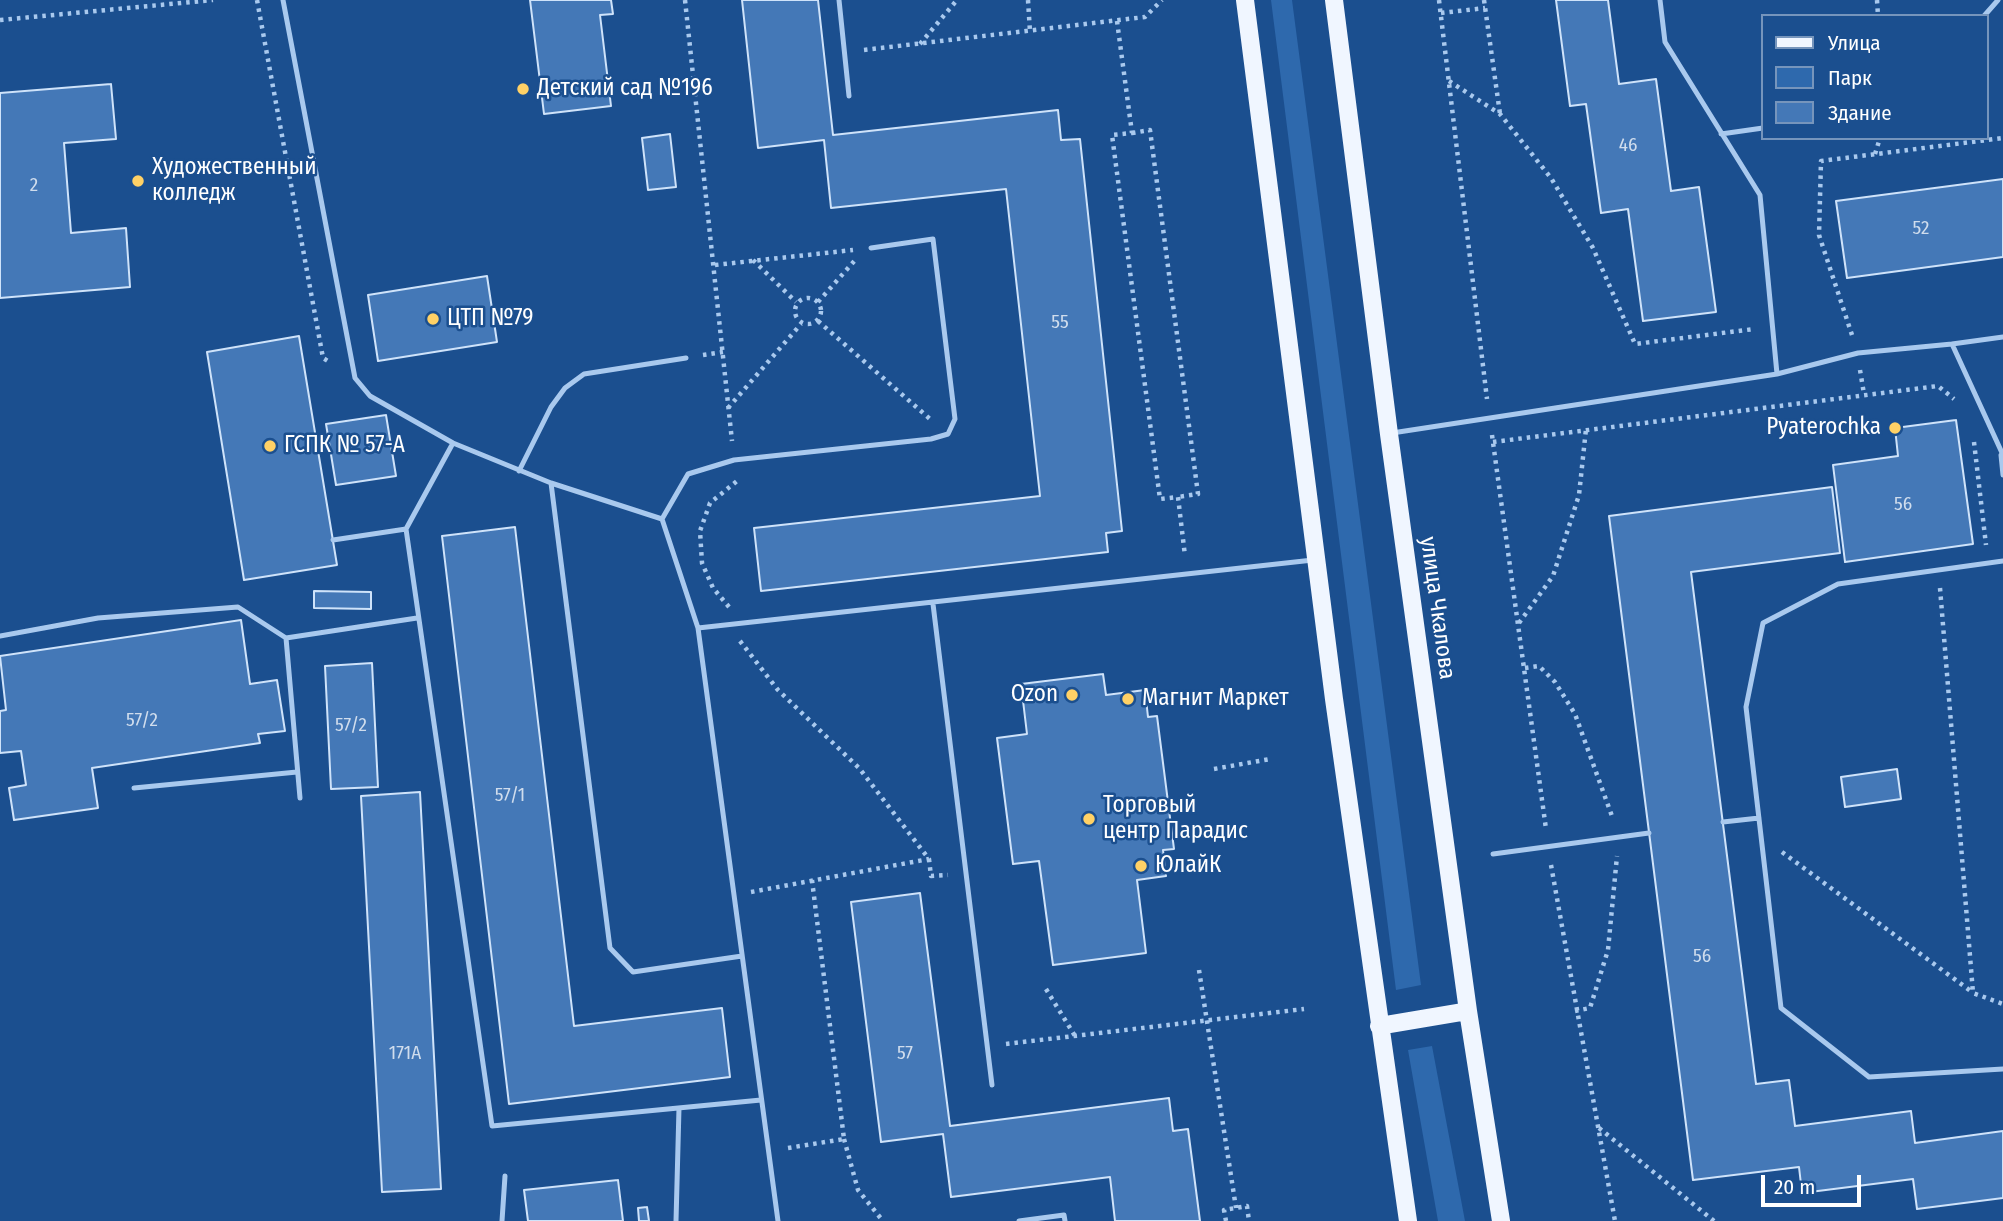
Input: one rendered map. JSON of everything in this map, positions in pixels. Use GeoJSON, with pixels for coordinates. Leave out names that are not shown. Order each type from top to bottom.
{"type":"FeatureCollection","features":[{"type":"Feature","properties":{"kind":"main road"},"geometry":{"type":"LineString","coordinates":[[1245,0],[1316,560],[1408,1221]]}},
{"type":"Feature","properties":{"kind":"main road","name":"улица Чкалова"},"geometry":{"type":"LineString","coordinates":[[1334,0],[1389,434],[1468,1011],[1501,1221]]}},
{"type":"Feature","properties":{"kind":"main road"},"geometry":{"type":"LineString","coordinates":[[1379,1026],[1468,1011]]}},
{"type":"Feature","properties":{"kind":"lane"},"geometry":{"type":"LineString","coordinates":[[283,0],[355,378],[370,396],[453,443],[551,483],[662,519]]}},
{"type":"Feature","properties":{"kind":"lane"},"geometry":{"type":"LineString","coordinates":[[839,0],[849,96]]}},
{"type":"Feature","properties":{"kind":"lane"},"geometry":{"type":"LineString","coordinates":[[1660,0],[1665,42],[1760,195],[1777,374]]}},
{"type":"Feature","properties":{"kind":"lane"},"geometry":{"type":"LineString","coordinates":[[1986,14],[1998,0]]}},
{"type":"Feature","properties":{"kind":"lane"},"geometry":{"type":"LineString","coordinates":[[1721,134],[1762,128]]}},
{"type":"Feature","properties":{"kind":"lane"},"geometry":{"type":"LineString","coordinates":[[778,1221],[698,628],[662,519],[688,474],[734,460],[931,439],[948,434],[955,419],[933,239],[871,248]]}},
{"type":"Feature","properties":{"kind":"lane"},"geometry":{"type":"LineString","coordinates":[[1389,434],[1777,374],[1858,353],[2003,337]]}},
{"type":"Feature","properties":{"kind":"lane"},"geometry":{"type":"LineString","coordinates":[[1952,344],[2002,455],[2003,475]]}},
{"type":"Feature","properties":{"kind":"lane"},"geometry":{"type":"LineString","coordinates":[[519,471],[551,407],[565,388],[584,374],[686,358]]}},
{"type":"Feature","properties":{"kind":"lane"},"geometry":{"type":"LineString","coordinates":[[453,443],[406,529],[492,1126],[761,1100]]}},
{"type":"Feature","properties":{"kind":"lane"},"geometry":{"type":"LineString","coordinates":[[551,483],[610,948],[633,972],[742,956]]}},
{"type":"Feature","properties":{"kind":"lane"},"geometry":{"type":"LineString","coordinates":[[333,540],[406,529]]}},
{"type":"Feature","properties":{"kind":"lane"},"geometry":{"type":"LineString","coordinates":[[698,628],[1316,560]]}},
{"type":"Feature","properties":{"kind":"lane"},"geometry":{"type":"LineString","coordinates":[[2003,561],[1838,584],[1763,623],[1746,706],[1781,1008],[1869,1077],[2003,1069]]}},
{"type":"Feature","properties":{"kind":"lane"},"geometry":{"type":"LineString","coordinates":[[933,604],[992,1085]]}},
{"type":"Feature","properties":{"kind":"lane"},"geometry":{"type":"LineString","coordinates":[[0,636],[98,618],[238,607],[286,638],[417,618]]}},
{"type":"Feature","properties":{"kind":"lane"},"geometry":{"type":"LineString","coordinates":[[286,638],[300,798]]}},
{"type":"Feature","properties":{"kind":"lane"},"geometry":{"type":"LineString","coordinates":[[134,788],[297,772]]}},
{"type":"Feature","properties":{"kind":"lane"},"geometry":{"type":"LineString","coordinates":[[1723,822],[1759,818]]}},
{"type":"Feature","properties":{"kind":"lane"},"geometry":{"type":"LineString","coordinates":[[1493,854],[1649,833]]}},
{"type":"Feature","properties":{"kind":"lane"},"geometry":{"type":"LineString","coordinates":[[676,1221],[679,1108]]}},
{"type":"Feature","properties":{"kind":"lane"},"geometry":{"type":"LineString","coordinates":[[502,1221],[505,1176]]}},
{"type":"Feature","properties":{"kind":"lane"},"geometry":{"type":"LineString","coordinates":[[1019,1221],[1064,1215],[1065,1221]]}},
{"type":"Feature","properties":{"kind":"path"},"geometry":{"type":"LineString","coordinates":[[0,20],[214,0]]}},
{"type":"Feature","properties":{"kind":"path"},"geometry":{"type":"LineString","coordinates":[[257,0],[323,358],[355,378]]}},
{"type":"Feature","properties":{"kind":"path"},"geometry":{"type":"LineString","coordinates":[[685,0],[737,482],[710,503],[700,531],[702,563],[713,588],[730,607],[737,624],[740,643],[778,690],[859,768],[929,859],[931,876],[964,873]]}},
{"type":"Feature","properties":{"kind":"path"},"geometry":{"type":"LineString","coordinates":[[920,44],[957,0]]}},
{"type":"Feature","properties":{"kind":"path"},"geometry":{"type":"LineString","coordinates":[[1028,0],[1030,32]]}},
{"type":"Feature","properties":{"kind":"path"},"geometry":{"type":"LineString","coordinates":[[844,53],[1117,22],[1144,17],[1162,0]]}},
{"type":"Feature","properties":{"kind":"path"},"geometry":{"type":"LineString","coordinates":[[1439,0],[1489,418],[1549,847],[1615,1221]]}},
{"type":"Feature","properties":{"kind":"path"},"geometry":{"type":"LineString","coordinates":[[1484,0],[1500,114]]}},
{"type":"Feature","properties":{"kind":"path"},"geometry":{"type":"LineString","coordinates":[[1441,13],[1485,8]]}},
{"type":"Feature","properties":{"kind":"path"},"geometry":{"type":"LineString","coordinates":[[1117,22],[1132,133]]}},
{"type":"Feature","properties":{"kind":"path"},"geometry":{"type":"LineString","coordinates":[[1449,80],[1500,114],[1550,178],[1593,248],[1635,344],[1773,326]]}},
{"type":"Feature","properties":{"kind":"path"},"geometry":{"type":"LineString","coordinates":[[1150,130],[1198,494],[1160,499],[1112,135],[1132,133],[1150,130]]}},
{"type":"Feature","properties":{"kind":"path"},"geometry":{"type":"LineString","coordinates":[[1875,154],[1879,140]]}},
{"type":"Feature","properties":{"kind":"path"},"geometry":{"type":"LineString","coordinates":[[1864,394],[1858,353],[1819,235],[1821,161],[1987,140]]}},
{"type":"Feature","properties":{"kind":"path"},"geometry":{"type":"LineString","coordinates":[[715,265],[865,249],[818,302]]}},
{"type":"Feature","properties":{"kind":"path"},"geometry":{"type":"LineString","coordinates":[[752,260],[796,302]]}},
{"type":"Feature","properties":{"kind":"path"},"geometry":{"type":"LineString","coordinates":[[807,297],[818,302],[822,311],[818,321],[810,325],[801,324],[793,314],[796,302],[807,297]]}},
{"type":"Feature","properties":{"kind":"path"},"geometry":{"type":"LineString","coordinates":[[818,321],[948,434]]}},
{"type":"Feature","properties":{"kind":"path"},"geometry":{"type":"LineString","coordinates":[[728,408],[801,324]]}},
{"type":"Feature","properties":{"kind":"path"},"geometry":{"type":"LineString","coordinates":[[1493,442],[1938,386],[1963,407]]}},
{"type":"Feature","properties":{"kind":"path"},"geometry":{"type":"LineString","coordinates":[[1518,623],[1553,576],[1579,495],[1586,429]]}},
{"type":"Feature","properties":{"kind":"path"},"geometry":{"type":"LineString","coordinates":[[1974,441],[1988,563]]}},
{"type":"Feature","properties":{"kind":"path"},"geometry":{"type":"LineString","coordinates":[[1178,497],[1188,575]]}},
{"type":"Feature","properties":{"kind":"path"},"geometry":{"type":"LineString","coordinates":[[1939,570],[1973,993]]}},
{"type":"Feature","properties":{"kind":"path"},"geometry":{"type":"LineString","coordinates":[[1214,769],[1269,759]]}},
{"type":"Feature","properties":{"kind":"path"},"geometry":{"type":"LineString","coordinates":[[1761,836],[1973,993],[2003,1004]]}},
{"type":"Feature","properties":{"kind":"path"},"geometry":{"type":"LineString","coordinates":[[732,895],[929,859]]}},
{"type":"Feature","properties":{"kind":"path"},"geometry":{"type":"LineString","coordinates":[[812,880],[845,1139],[858,1190],[883,1221]]}},
{"type":"Feature","properties":{"kind":"path"},"geometry":{"type":"LineString","coordinates":[[1199,970],[1236,1208]]}},
{"type":"Feature","properties":{"kind":"path"},"geometry":{"type":"LineString","coordinates":[[1045,989],[1075,1036]]}},
{"type":"Feature","properties":{"kind":"path"},"geometry":{"type":"LineString","coordinates":[[987,1046],[1304,1009]]}},
{"type":"Feature","properties":{"kind":"path"},"geometry":{"type":"LineString","coordinates":[[1598,1128],[1714,1221]]}},
{"type":"Feature","properties":{"kind":"path"},"geometry":{"type":"LineString","coordinates":[[769,1151],[845,1139]]}},
{"type":"Feature","properties":{"kind":"path"},"geometry":{"type":"LineString","coordinates":[[1226,1221],[1224,1210],[1247,1206],[1250,1221]]}},
{"type":"Feature","properties":{"kind":"green space"},"geometry":{"type":"Polygon","coordinates":[[[1271,0],[1292,0],[1421,985],[1396,990],[1271,0]]]}},
{"type":"Feature","properties":{"kind":"green space"},"geometry":{"type":"Polygon","coordinates":[[[1432,1046],[1465,1221],[1438,1221],[1408,1050],[1432,1046]]]}},
{"type":"Feature","properties":{"kind":"building"},"geometry":{"type":"Polygon","coordinates":[[[530,0],[611,0],[613,14],[600,15],[611,106],[544,114],[530,0]]]}},
{"type":"Feature","properties":{"kind":"building"},"geometry":{"type":"Polygon","coordinates":[[[742,0],[818,0],[833,135],[1058,110],[1061,140],[1080,139],[1122,531],[1106,533],[1108,552],[761,591],[754,528],[1040,496],[1006,189],[831,208],[824,140],[758,148],[742,0]]]}},
{"type":"Feature","properties":{"kind":"building"},"geometry":{"type":"Polygon","coordinates":[[[1556,0],[1608,0],[1619,84],[1656,79],[1671,191],[1699,187],[1716,312],[1643,321],[1628,209],[1601,213],[1586,104],[1570,106],[1556,0]]]}},
{"type":"Feature","properties":{"kind":"building"},"geometry":{"type":"Polygon","coordinates":[[[111,84],[116,139],[64,143],[71,233],[126,228],[130,287],[0,298],[0,93],[111,84]]]}},
{"type":"Feature","properties":{"kind":"building"},"geometry":{"type":"Polygon","coordinates":[[[670,134],[676,187],[648,190],[642,138],[670,134]]]}},
{"type":"Feature","properties":{"kind":"building"},"geometry":{"type":"Polygon","coordinates":[[[2003,179],[2003,257],[1847,278],[1836,201],[2003,179]]]}},
{"type":"Feature","properties":{"kind":"building","name":"ЦТП №79"},"geometry":{"type":"Polygon","coordinates":[[[487,276],[497,342],[378,361],[368,295],[487,276]]]}},
{"type":"Feature","properties":{"kind":"building","name":"ГСПК № 57-А"},"geometry":{"type":"Polygon","coordinates":[[[299,336],[337,565],[244,580],[207,352],[299,336]]]}},
{"type":"Feature","properties":{"kind":"building"},"geometry":{"type":"Polygon","coordinates":[[[386,415],[396,476],[336,485],[326,424],[386,415]]]}},
{"type":"Feature","properties":{"kind":"building"},"geometry":{"type":"Polygon","coordinates":[[[1956,420],[1973,544],[1845,562],[1833,465],[1898,456],[1895,428],[1956,420]]]}},
{"type":"Feature","properties":{"kind":"building"},"geometry":{"type":"Polygon","coordinates":[[[1832,487],[1840,553],[1691,572],[1756,1084],[1789,1080],[1795,1126],[1911,1111],[1915,1143],[2003,1131],[2003,1198],[1917,1209],[1913,1179],[1802,1193],[1799,1167],[1693,1180],[1609,516],[1832,487]]]}},
{"type":"Feature","properties":{"kind":"building"},"geometry":{"type":"Polygon","coordinates":[[[515,527],[574,1026],[722,1008],[730,1077],[509,1104],[442,536],[515,527]]]}},
{"type":"Feature","properties":{"kind":"building"},"geometry":{"type":"Polygon","coordinates":[[[314,591],[371,592],[371,609],[314,608],[314,591]]]}},
{"type":"Feature","properties":{"kind":"building"},"geometry":{"type":"Polygon","coordinates":[[[241,620],[250,684],[277,680],[285,731],[258,734],[260,743],[92,768],[98,808],[14,820],[9,788],[26,785],[21,751],[0,753],[0,711],[6,710],[0,656],[241,620]]]}},
{"type":"Feature","properties":{"kind":"building"},"geometry":{"type":"Polygon","coordinates":[[[372,663],[378,787],[331,789],[325,666],[372,663]]]}},
{"type":"Feature","properties":{"kind":"building","name":"Торговый центр Парадис"},"geometry":{"type":"Polygon","coordinates":[[[1103,674],[1106,695],[1145,690],[1148,717],[1157,716],[1174,849],[1163,850],[1166,876],[1137,880],[1146,953],[1053,965],[1039,861],[1013,864],[997,738],[1027,734],[1021,684],[1103,674]]]}},
{"type":"Feature","properties":{"kind":"building"},"geometry":{"type":"Polygon","coordinates":[[[1897,769],[1901,799],[1845,807],[1841,777],[1897,769]]]}},
{"type":"Feature","properties":{"kind":"building"},"geometry":{"type":"Polygon","coordinates":[[[420,792],[441,1189],[382,1192],[361,796],[420,792]]]}},
{"type":"Feature","properties":{"kind":"building"},"geometry":{"type":"Polygon","coordinates":[[[920,893],[950,1126],[1169,1098],[1173,1131],[1188,1129],[1200,1221],[1115,1221],[1110,1177],[951,1197],[943,1134],[881,1142],[851,902],[920,893]]]}},
{"type":"Feature","properties":{"kind":"building"},"geometry":{"type":"Polygon","coordinates":[[[618,1180],[623,1221],[528,1221],[524,1190],[618,1180]]]}},
{"type":"Feature","properties":{"kind":"building"},"geometry":{"type":"Polygon","coordinates":[[[647,1207],[649,1221],[639,1221],[638,1208],[647,1207]]]}},
{"type":"Feature","properties":{"kind":"place","name":"Детский сад №196"},"geometry":{"type":"Point","coordinates":[523,89]}},
{"type":"Feature","properties":{"kind":"place","name":"Художественный колледж"},"geometry":{"type":"Point","coordinates":[138,181]}},
{"type":"Feature","properties":{"kind":"place","name":"ЦТП №79"},"geometry":{"type":"Point","coordinates":[433,319]}},
{"type":"Feature","properties":{"kind":"place","name":"Pyaterochka"},"geometry":{"type":"Point","coordinates":[1895,428]}},
{"type":"Feature","properties":{"kind":"place","name":"ГСПК № 57-А"},"geometry":{"type":"Point","coordinates":[270,446]}},
{"type":"Feature","properties":{"kind":"place","name":"Ozon"},"geometry":{"type":"Point","coordinates":[1072,695]}},
{"type":"Feature","properties":{"kind":"place","name":"Магнит Маркет"},"geometry":{"type":"Point","coordinates":[1128,699]}},
{"type":"Feature","properties":{"kind":"place","name":"Торговый центр Парадис"},"geometry":{"type":"Point","coordinates":[1089,819]}},
{"type":"Feature","properties":{"kind":"place","name":"ЮлайК"},"geometry":{"type":"Point","coordinates":[1141,866]}}]}
